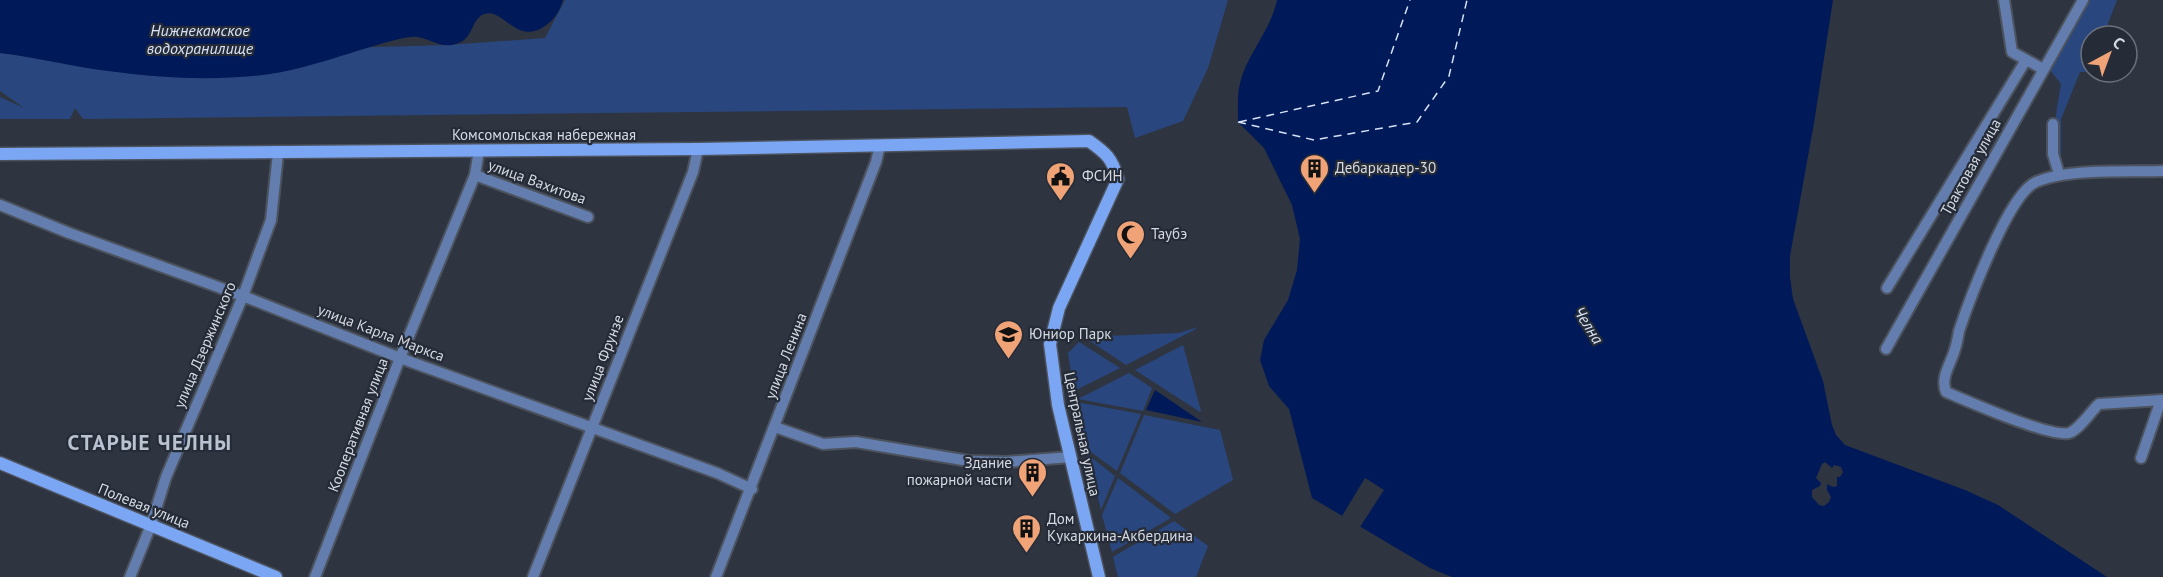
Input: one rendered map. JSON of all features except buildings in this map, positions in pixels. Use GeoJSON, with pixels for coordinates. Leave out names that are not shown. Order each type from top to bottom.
{"type":"FeatureCollection","features":[{"type":"Feature","properties":{"kind":"street"},"geometry":{"type":"LineString","coordinates":[[2004,0],[2012,52],[2043,69]]}},
{"type":"Feature","properties":{"kind":"street","name":"Трактовая улица"},"geometry":{"type":"LineString","coordinates":[[1886,349],[2083,0]]}},
{"type":"Feature","properties":{"kind":"street"},"geometry":{"type":"LineString","coordinates":[[1887,288],[2026,60]]}},
{"type":"Feature","properties":{"kind":"street"},"geometry":{"type":"LineString","coordinates":[[2053,124],[2053,154],[2060,174]]}},
{"type":"Feature","properties":{"kind":"street","name":"Комсомольская набережная"},"geometry":{"type":"LineString","coordinates":[[0,154],[698,149],[1089,141]]}},
{"type":"Feature","properties":{"kind":"street","name":"Центральная улица"},"geometry":{"type":"LineString","coordinates":[[1089,141],[1114,163],[1118,178],[1059,308],[1050,344],[1058,405],[1099,577]]}},
{"type":"Feature","properties":{"kind":"street","name":"улица Ленина"},"geometry":{"type":"LineString","coordinates":[[716,577],[752,489],[876,162],[880,145]]}},
{"type":"Feature","properties":{"kind":"street","name":"улица Фрунзе"},"geometry":{"type":"LineString","coordinates":[[533,577],[693,172],[698,149]]}},
{"type":"Feature","properties":{"kind":"street","name":"Кооперативная улица"},"geometry":{"type":"LineString","coordinates":[[315,577],[400,358],[475,175],[479,150]]}},
{"type":"Feature","properties":{"kind":"street","name":"улица Дзержинского"},"geometry":{"type":"LineString","coordinates":[[130,577],[151,525],[166,477],[243,296],[271,220],[278,153]]}},
{"type":"Feature","properties":{"kind":"street"},"geometry":{"type":"LineString","coordinates":[[2141,458],[2162,400],[2099,404],[2072,432],[2058,434],[1946,393],[1943,386],[1959,333],[1989,254],[2016,201],[2033,182],[2060,174],[2163,171]]}},
{"type":"Feature","properties":{"kind":"street","name":"улица Вахитова"},"geometry":{"type":"LineString","coordinates":[[475,175],[588,217]]}},
{"type":"Feature","properties":{"kind":"street","name":"улица Карла Маркса"},"geometry":{"type":"LineString","coordinates":[[0,205],[69,233],[243,296],[400,358],[717,473],[752,489]]}},
{"type":"Feature","properties":{"kind":"street"},"geometry":{"type":"LineString","coordinates":[[775,427],[823,444],[856,442],[969,461],[1006,462],[1071,457]]}},
{"type":"Feature","properties":{"kind":"street","name":"Полевая улица"},"geometry":{"type":"LineString","coordinates":[[0,463],[276,577]]}},
{"type":"Feature","properties":{"kind":"shaded area"},"geometry":{"type":"Polygon","coordinates":[[[565,0],[1228,0],[1208,68],[1183,121],[1135,138],[1127,107],[83,119],[75,108],[70,119],[0,119],[0,97],[24,108],[0,91],[0,53],[33,57],[448,45],[545,38],[565,0]]]}},
{"type":"Feature","properties":{"kind":"shaded area"},"geometry":{"type":"Polygon","coordinates":[[[2089,0],[2117,0],[2108,24],[2079,24],[2079,74],[2061,119],[2061,160],[2057,153],[2055,134],[2061,84],[2050,70],[2089,0]]]}},
{"type":"Feature","properties":{"kind":"shaded area"},"geometry":{"type":"Polygon","coordinates":[[[1198,327],[1126,365],[1084,337],[1179,333],[1198,327]]]}},
{"type":"Feature","properties":{"kind":"shaded area"},"geometry":{"type":"Polygon","coordinates":[[[1079,342],[1120,368],[1074,391],[1068,353],[1079,342]]]}},
{"type":"Feature","properties":{"kind":"shaded area"},"geometry":{"type":"Polygon","coordinates":[[[1183,345],[1201,411],[1200,412],[1135,370],[1183,345]]]}},
{"type":"Feature","properties":{"kind":"shaded area"},"geometry":{"type":"Polygon","coordinates":[[[1129,373],[1152,388],[1143,411],[1078,399],[1129,373]]]}},
{"type":"Feature","properties":{"kind":"shaded area"},"geometry":{"type":"Polygon","coordinates":[[[1076,402],[1141,414],[1117,471],[1084,447],[1076,402]]]}},
{"type":"Feature","properties":{"kind":"shaded area"},"geometry":{"type":"Polygon","coordinates":[[[1144,415],[1220,430],[1233,480],[1175,514],[1120,473],[1144,415]]]}},
{"type":"Feature","properties":{"kind":"shaded area"},"geometry":{"type":"Polygon","coordinates":[[[1087,454],[1115,476],[1101,510],[1087,454]]]}},
{"type":"Feature","properties":{"kind":"shaded area"},"geometry":{"type":"Polygon","coordinates":[[[1118,478],[1171,518],[1112,552],[1102,515],[1118,478]]]}},
{"type":"Feature","properties":{"kind":"shaded area"},"geometry":{"type":"Polygon","coordinates":[[[1174,521],[1208,546],[1196,577],[1118,577],[1113,557],[1174,521]]]}},
{"type":"Feature","properties":{"kind":"water","name":"Нижнекамское водохранилище"},"geometry":{"type":"Polygon","coordinates":[[[0,0],[563,0],[552,21],[535,31],[526,32],[518,29],[491,13],[480,16],[468,36],[454,44],[443,45],[423,38],[411,37],[280,72],[244,77],[205,78],[166,77],[94,69],[0,53],[0,0]]]}},
{"type":"Feature","properties":{"kind":"water","name":"Челна"},"geometry":{"type":"Polygon","coordinates":[[[1277,0],[1833,0],[1790,256],[1790,277],[1793,299],[1823,381],[1836,435],[1845,445],[1965,490],[1998,505],[2107,577],[1452,577],[1430,568],[1312,498],[1289,409],[1269,386],[1260,360],[1264,340],[1288,300],[1297,270],[1300,239],[1292,205],[1264,148],[1238,122],[1238,93],[1243,72],[1274,11],[1277,0]],[[1825,462],[1816,478],[1821,483],[1812,490],[1812,497],[1819,505],[1824,506],[1829,502],[1831,497],[1827,484],[1837,486],[1837,477],[1840,477],[1843,472],[1841,467],[1834,465],[1832,468],[1825,462]]]}},
{"type":"Feature","properties":{"kind":"water"},"geometry":{"type":"Polygon","coordinates":[[[1155,390],[1202,422],[1146,410],[1155,390]]]}},
{"type":"Feature","properties":{"kind":"pier"},"geometry":{"type":"Polygon","coordinates":[[[1365,478],[1384,490],[1360,527],[1342,516],[1365,478]]]}},
{"type":"Feature","properties":{"kind":"ferry route"},"geometry":{"type":"LineString","coordinates":[[1239,122],[1378,91],[1410,0]]}},
{"type":"Feature","properties":{"kind":"ferry route"},"geometry":{"type":"LineString","coordinates":[[1238,122],[1314,140],[1417,122],[1449,76],[1467,0]]}},
{"type":"Feature","properties":{"kind":"place","name":"Дебаркадер-30"},"geometry":{"type":"Point","coordinates":[1314,194]}},
{"type":"Feature","properties":{"kind":"place","name":"ФСИН"},"geometry":{"type":"Point","coordinates":[1061,202]}},
{"type":"Feature","properties":{"kind":"place","name":"Таубэ"},"geometry":{"type":"Point","coordinates":[1130,260]}},
{"type":"Feature","properties":{"kind":"place","name":"Юниор Парк"},"geometry":{"type":"Point","coordinates":[1008,360]}},
{"type":"Feature","properties":{"kind":"place","name":"Здание пожарной части"},"geometry":{"type":"Point","coordinates":[1033,498]}},
{"type":"Feature","properties":{"kind":"place","name":"Дом Кукаркина-Акбердина"},"geometry":{"type":"Point","coordinates":[1026,554]}},
{"type":"Feature","properties":{"kind":"district","name":"СТАРЫЕ ЧЕЛНЫ"},"geometry":{"type":"Point","coordinates":[150,443]}}]}
